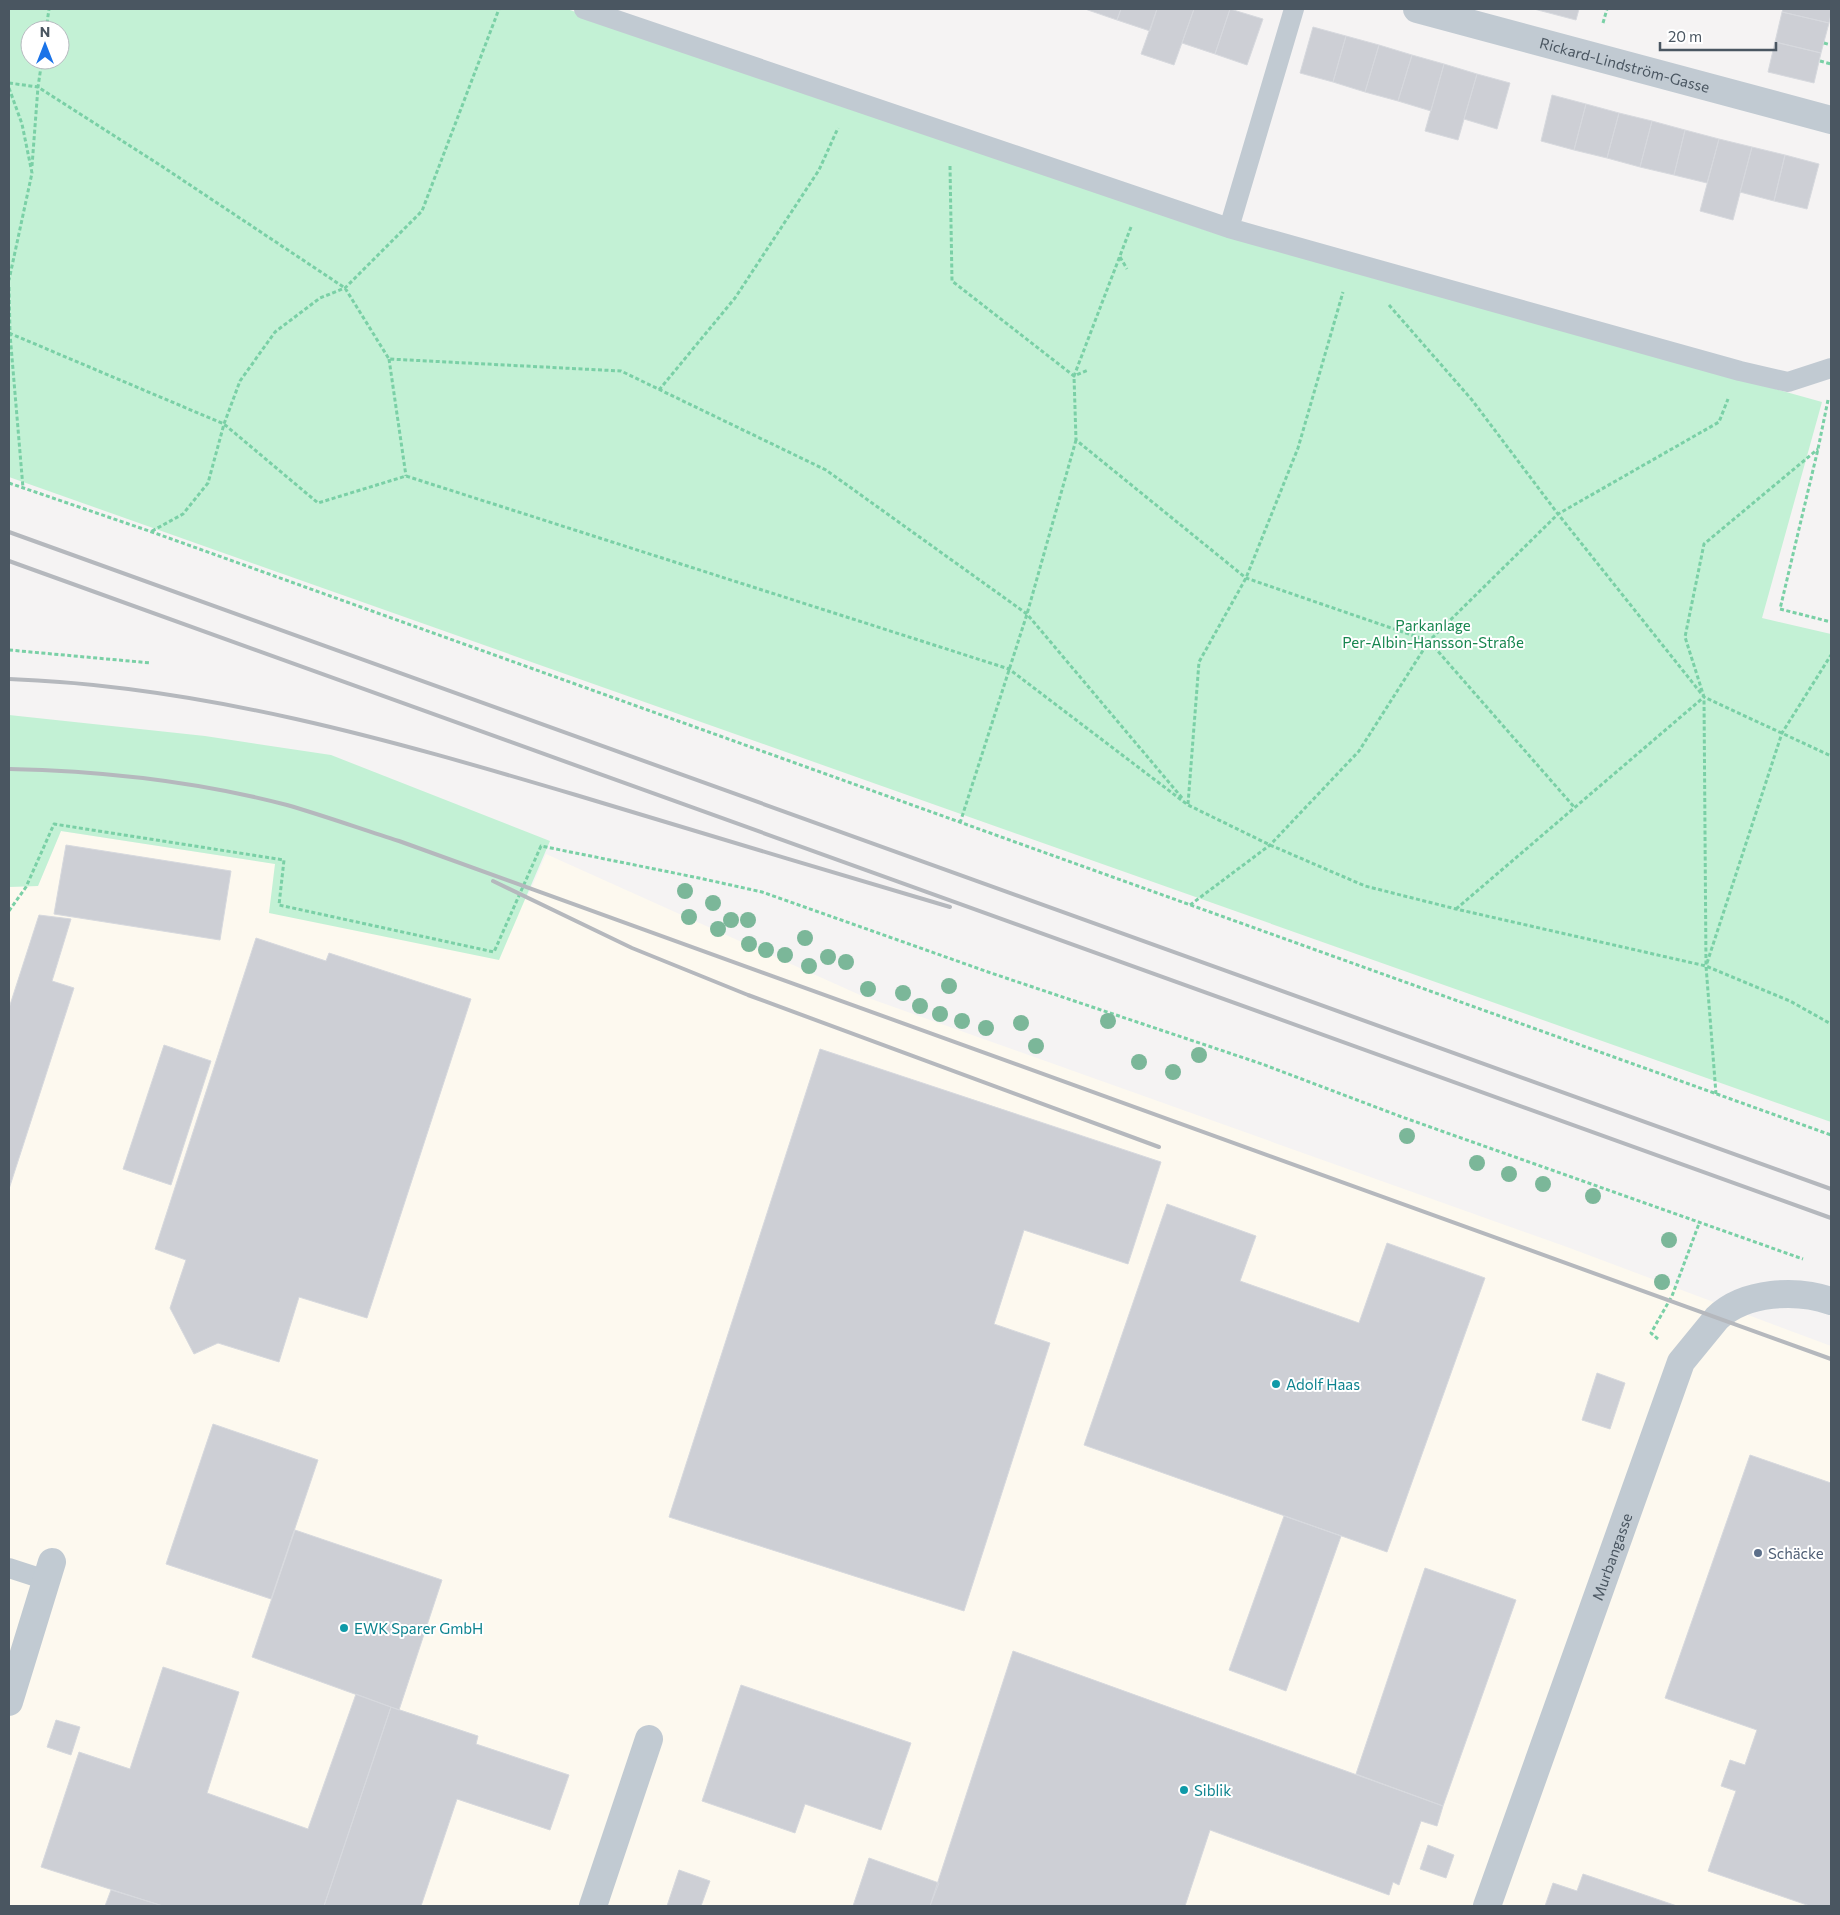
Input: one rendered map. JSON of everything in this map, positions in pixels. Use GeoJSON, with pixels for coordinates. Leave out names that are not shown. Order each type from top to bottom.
{"type":"FeatureCollection","features":[{"type":"Feature","properties":{"kind":"street","name":"Rickard-Lindström-Gasse"},"geometry":{"type":"LineString","coordinates":[[1417,9],[1831,120]]}},
{"type":"Feature","properties":{"kind":"street","name":"Murbangasse"},"geometry":{"type":"LineString","coordinates":[[1487,1906],[1681,1362],[1717,1318],[1724,1311],[1740,1302],[1758,1297],[1784,1294],[1826,1299]]}},
{"type":"Feature","properties":{"kind":"street"},"geometry":{"type":"LineString","coordinates":[[9,1702],[49,1571]]}},
{"type":"Feature","properties":{"kind":"street"},"geometry":{"type":"LineString","coordinates":[[593,1906],[649,1740]]}},
{"type":"Feature","properties":{"kind":"lane"},"geometry":{"type":"LineString","coordinates":[[584,9],[1229,228],[1740,371],[1788,382],[1831,368]]}},
{"type":"Feature","properties":{"kind":"lane"},"geometry":{"type":"LineString","coordinates":[[1229,228],[1294,9]]}},
{"type":"Feature","properties":{"kind":"lane"},"geometry":{"type":"LineString","coordinates":[[9,1568],[49,1571]]}},
{"type":"Feature","properties":{"kind":"path"},"geometry":{"type":"LineString","coordinates":[[152,532],[183,514],[208,483],[224,424],[240,381],[275,332],[320,298],[345,288],[422,211],[499,9]]}},
{"type":"Feature","properties":{"kind":"path"},"geometry":{"type":"LineString","coordinates":[[1602,27],[1607,9]]}},
{"type":"Feature","properties":{"kind":"path"},"geometry":{"type":"LineString","coordinates":[[1824,44],[1831,45]]}},
{"type":"Feature","properties":{"kind":"path"},"geometry":{"type":"LineString","coordinates":[[1820,61],[1831,64]]}},
{"type":"Feature","properties":{"kind":"path"},"geometry":{"type":"LineString","coordinates":[[9,280],[32,173],[41,70]]}},
{"type":"Feature","properties":{"kind":"path"},"geometry":{"type":"LineString","coordinates":[[9,83],[38,88],[163,166],[345,288],[389,359],[406,476]]}},
{"type":"Feature","properties":{"kind":"path"},"geometry":{"type":"LineString","coordinates":[[9,88],[22,124],[32,173]]}},
{"type":"Feature","properties":{"kind":"path"},"geometry":{"type":"LineString","coordinates":[[660,390],[735,298],[818,170],[852,100]]}},
{"type":"Feature","properties":{"kind":"path"},"geometry":{"type":"LineString","coordinates":[[949,133],[952,281],[1074,376]]}},
{"type":"Feature","properties":{"kind":"path"},"geometry":{"type":"LineString","coordinates":[[960,822],[1026,614],[1076,440],[1074,376],[1141,198]]}},
{"type":"Feature","properties":{"kind":"path"},"geometry":{"type":"LineString","coordinates":[[1120,256],[1127,269]]}},
{"type":"Feature","properties":{"kind":"path"},"geometry":{"type":"LineString","coordinates":[[1350,262],[1472,400],[1558,514],[1704,697],[1831,756]]}},
{"type":"Feature","properties":{"kind":"path"},"geometry":{"type":"LineString","coordinates":[[1188,805],[1200,662],[1246,578],[1298,448],[1350,262]]}},
{"type":"Feature","properties":{"kind":"path"},"geometry":{"type":"LineString","coordinates":[[9,287],[10,334],[23,488]]}},
{"type":"Feature","properties":{"kind":"path"},"geometry":{"type":"LineString","coordinates":[[10,334],[224,424],[318,503],[406,476],[1009,669],[1188,805],[1270,845],[1365,886],[1456,909],[1706,966],[1790,1001],[1831,1024]]}},
{"type":"Feature","properties":{"kind":"path"},"geometry":{"type":"LineString","coordinates":[[389,359],[621,371],[826,470],[1026,614],[1188,805]]}},
{"type":"Feature","properties":{"kind":"path"},"geometry":{"type":"LineString","coordinates":[[1074,376],[1088,370]]}},
{"type":"Feature","properties":{"kind":"path"},"geometry":{"type":"LineString","coordinates":[[1190,905],[1270,845],[1359,751],[1429,640],[1558,514],[1719,422],[1740,371]]}},
{"type":"Feature","properties":{"kind":"path"},"geometry":{"type":"LineString","coordinates":[[1829,391],[1818,450],[1780,610],[1831,622]]}},
{"type":"Feature","properties":{"kind":"path"},"geometry":{"type":"LineString","coordinates":[[1076,440],[1246,578],[1429,640],[1575,808]]}},
{"type":"Feature","properties":{"kind":"path"},"geometry":{"type":"LineString","coordinates":[[1716,1094],[1706,966],[1704,697],[1685,637],[1704,544],[1818,450]]}},
{"type":"Feature","properties":{"kind":"path"},"geometry":{"type":"LineString","coordinates":[[9,483],[152,532],[1831,1135]]}},
{"type":"Feature","properties":{"kind":"path"},"geometry":{"type":"LineString","coordinates":[[9,650],[151,663]]}},
{"type":"Feature","properties":{"kind":"path"},"geometry":{"type":"LineString","coordinates":[[1706,966],[1782,733],[1831,655]]}},
{"type":"Feature","properties":{"kind":"path"},"geometry":{"type":"LineString","coordinates":[[1456,909],[1704,697]]}},
{"type":"Feature","properties":{"kind":"path"},"geometry":{"type":"LineString","coordinates":[[9,911],[26,887],[54,824],[284,860],[278,905],[494,952],[541,846],[762,892],[992,973],[1262,1064],[1402,1116],[1813,1262]]}},
{"type":"Feature","properties":{"kind":"path"},"geometry":{"type":"LineString","coordinates":[[1681,1362],[1652,1333],[1672,1296],[1700,1221]]}},
{"type":"Feature","properties":{"kind":"shaded area"},"geometry":{"type":"Polygon","coordinates":[[[61,831],[276,864],[269,913],[527,898],[546,854],[860,995],[1567,1247],[1831,1346],[1831,1906],[9,1906],[9,887],[38,886],[61,831]]]}},
{"type":"Feature","properties":{"kind":"green space","name":"Parkanlage Per-Albin-Hansson-Straße"},"geometry":{"type":"Polygon","coordinates":[[[9,9],[567,9],[1211,232],[1822,402],[1762,618],[1831,634],[1831,1122],[9,477],[9,9]]]}},
{"type":"Feature","properties":{"kind":"green space"},"geometry":{"type":"Polygon","coordinates":[[[9,715],[205,736],[331,755],[550,841],[499,960],[269,913],[275,864],[61,831],[38,886],[9,887],[9,715]]]}},
{"type":"Feature","properties":{"kind":"building"},"geometry":{"type":"Polygon","coordinates":[[[1085,9],[1121,9],[1117,20],[1085,9]]]}},
{"type":"Feature","properties":{"kind":"building"},"geometry":{"type":"Polygon","coordinates":[[[1121,9],[1157,9],[1150,31],[1117,20],[1121,9]]]}},
{"type":"Feature","properties":{"kind":"building"},"geometry":{"type":"Polygon","coordinates":[[[1157,9],[1194,9],[1174,65],[1141,54],[1157,9]]]}},
{"type":"Feature","properties":{"kind":"building"},"geometry":{"type":"Polygon","coordinates":[[[1194,9],[1230,9],[1215,54],[1182,43],[1194,9]]]}},
{"type":"Feature","properties":{"kind":"building"},"geometry":{"type":"Polygon","coordinates":[[[1230,9],[1263,19],[1247,65],[1215,54],[1230,9]]]}},
{"type":"Feature","properties":{"kind":"building"},"geometry":{"type":"Polygon","coordinates":[[[1534,9],[1579,9],[1576,20],[1534,9]]]}},
{"type":"Feature","properties":{"kind":"building"},"geometry":{"type":"Polygon","coordinates":[[[1783,9],[1831,9],[1831,13],[1829,23],[1782,12],[1783,9]]]}},
{"type":"Feature","properties":{"kind":"building"},"geometry":{"type":"Polygon","coordinates":[[[1782,12],[1829,23],[1821,53],[1775,42],[1782,12]]]}},
{"type":"Feature","properties":{"kind":"building"},"geometry":{"type":"Polygon","coordinates":[[[1313,27],[1346,36],[1333,82],[1300,73],[1313,27]]]}},
{"type":"Feature","properties":{"kind":"building"},"geometry":{"type":"Polygon","coordinates":[[[1346,36],[1379,45],[1365,92],[1333,82],[1346,36]]]}},
{"type":"Feature","properties":{"kind":"building"},"geometry":{"type":"Polygon","coordinates":[[[1775,42],[1821,53],[1814,83],[1768,72],[1775,42]]]}},
{"type":"Feature","properties":{"kind":"building"},"geometry":{"type":"Polygon","coordinates":[[[1379,45],[1412,55],[1398,101],[1365,92],[1379,45]]]}},
{"type":"Feature","properties":{"kind":"building"},"geometry":{"type":"Polygon","coordinates":[[[1412,55],[1444,64],[1431,111],[1398,101],[1412,55]]]}},
{"type":"Feature","properties":{"kind":"building"},"geometry":{"type":"Polygon","coordinates":[[[1444,64],[1477,74],[1458,140],[1425,131],[1444,64]]]}},
{"type":"Feature","properties":{"kind":"building"},"geometry":{"type":"Polygon","coordinates":[[[1477,74],[1510,83],[1497,129],[1464,119],[1477,74]]]}},
{"type":"Feature","properties":{"kind":"building"},"geometry":{"type":"Polygon","coordinates":[[[1552,95],[1586,104],[1574,150],[1541,141],[1552,95]]]}},
{"type":"Feature","properties":{"kind":"building"},"geometry":{"type":"Polygon","coordinates":[[[1586,104],[1619,113],[1607,158],[1574,150],[1586,104]]]}},
{"type":"Feature","properties":{"kind":"building"},"geometry":{"type":"Polygon","coordinates":[[[1619,113],[1652,121],[1640,167],[1607,158],[1619,113]]]}},
{"type":"Feature","properties":{"kind":"building"},"geometry":{"type":"Polygon","coordinates":[[[1652,121],[1685,130],[1674,175],[1640,167],[1652,121]]]}},
{"type":"Feature","properties":{"kind":"building"},"geometry":{"type":"Polygon","coordinates":[[[1685,130],[1719,139],[1707,183],[1674,175],[1685,130]]]}},
{"type":"Feature","properties":{"kind":"building"},"geometry":{"type":"Polygon","coordinates":[[[1719,139],[1752,147],[1733,220],[1700,211],[1719,139]]]}},
{"type":"Feature","properties":{"kind":"building"},"geometry":{"type":"Polygon","coordinates":[[[1752,147],[1785,155],[1774,201],[1740,192],[1752,147]]]}},
{"type":"Feature","properties":{"kind":"building"},"geometry":{"type":"Polygon","coordinates":[[[1785,155],[1819,164],[1807,209],[1774,201],[1785,155]]]}},
{"type":"Feature","properties":{"kind":"building"},"geometry":{"type":"Polygon","coordinates":[[[66,845],[231,871],[220,940],[54,914],[66,845]]]}},
{"type":"Feature","properties":{"kind":"building"},"geometry":{"type":"Polygon","coordinates":[[[39,915],[71,919],[52,981],[74,988],[9,1189],[9,1008],[39,915]]]}},
{"type":"Feature","properties":{"kind":"building"},"geometry":{"type":"Polygon","coordinates":[[[256,938],[326,961],[329,953],[471,999],[367,1318],[299,1297],[279,1362],[218,1343],[194,1354],[170,1308],[186,1260],[155,1249],[256,938]]]}},
{"type":"Feature","properties":{"kind":"building"},"geometry":{"type":"Polygon","coordinates":[[[164,1045],[211,1061],[171,1185],[123,1169],[164,1045]]]}},
{"type":"Feature","properties":{"kind":"building"},"geometry":{"type":"Polygon","coordinates":[[[820,1049],[1161,1162],[1128,1264],[1024,1230],[994,1324],[1050,1343],[964,1611],[669,1517],[820,1049]]]}},
{"type":"Feature","properties":{"kind":"building","name":"Adolf Haas"},"geometry":{"type":"Polygon","coordinates":[[[1167,1204],[1256,1236],[1240,1281],[1359,1323],[1387,1243],[1485,1278],[1387,1552],[1084,1445],[1167,1204]]]}},
{"type":"Feature","properties":{"kind":"building"},"geometry":{"type":"Polygon","coordinates":[[[1597,1373],[1625,1383],[1610,1429],[1582,1420],[1597,1373]]]}},
{"type":"Feature","properties":{"kind":"building"},"geometry":{"type":"Polygon","coordinates":[[[213,1424],[318,1460],[271,1599],[166,1564],[213,1424]]]}},
{"type":"Feature","properties":{"kind":"building"},"geometry":{"type":"Polygon","coordinates":[[[1750,1455],[1831,1483],[1831,1906],[1810,1906],[1708,1871],[1736,1791],[1721,1786],[1730,1760],[1745,1765],[1757,1730],[1665,1698],[1750,1455]]]}},
{"type":"Feature","properties":{"kind":"building"},"geometry":{"type":"Polygon","coordinates":[[[1284,1516],[1341,1536],[1286,1691],[1229,1670],[1284,1516]]]}},
{"type":"Feature","properties":{"kind":"building","name":"EWK Sparer GmbH"},"geometry":{"type":"Polygon","coordinates":[[[295,1530],[442,1580],[399,1710],[252,1657],[295,1530]]]}},
{"type":"Feature","properties":{"kind":"building"},"geometry":{"type":"Polygon","coordinates":[[[1425,1568],[1516,1600],[1443,1806],[1356,1774],[1425,1568]]]}},
{"type":"Feature","properties":{"kind":"building","name":"Siblik"},"geometry":{"type":"Polygon","coordinates":[[[1013,1651],[1443,1806],[1437,1826],[1421,1821],[1399,1885],[1393,1882],[1389,1895],[1210,1830],[1185,1906],[930,1906],[1013,1651]]]}},
{"type":"Feature","properties":{"kind":"building"},"geometry":{"type":"Polygon","coordinates":[[[163,1667],[239,1692],[207,1793],[308,1829],[356,1694],[391,1707],[324,1906],[163,1906],[41,1867],[79,1752],[130,1769],[163,1667]]]}},
{"type":"Feature","properties":{"kind":"building"},"geometry":{"type":"Polygon","coordinates":[[[741,1685],[911,1743],[881,1830],[805,1804],[795,1833],[702,1801],[741,1685]]]}},
{"type":"Feature","properties":{"kind":"building"},"geometry":{"type":"Polygon","coordinates":[[[391,1707],[478,1736],[476,1744],[569,1775],[550,1830],[457,1799],[421,1906],[324,1906],[391,1707]]]}},
{"type":"Feature","properties":{"kind":"building"},"geometry":{"type":"Polygon","coordinates":[[[56,1720],[80,1727],[71,1755],[47,1747],[56,1720]]]}},
{"type":"Feature","properties":{"kind":"building"},"geometry":{"type":"Polygon","coordinates":[[[1428,1845],[1454,1855],[1446,1878],[1420,1869],[1428,1845]]]}},
{"type":"Feature","properties":{"kind":"building"},"geometry":{"type":"Polygon","coordinates":[[[869,1858],[939,1883],[930,1906],[853,1906],[869,1858]]]}},
{"type":"Feature","properties":{"kind":"building"},"geometry":{"type":"Polygon","coordinates":[[[679,1870],[710,1881],[701,1906],[667,1906],[679,1870]]]}},
{"type":"Feature","properties":{"kind":"building"},"geometry":{"type":"Polygon","coordinates":[[[1583,1874],[1677,1906],[1545,1906],[1553,1883],[1577,1891],[1583,1874]]]}},
{"type":"Feature","properties":{"kind":"building"},"geometry":{"type":"Polygon","coordinates":[[[111,1890],[163,1906],[105,1906],[111,1890]]]}},
{"type":"Feature","properties":{"kind":"railway"},"geometry":{"type":"LineString","coordinates":[[9,532],[1831,1189]]}},
{"type":"Feature","properties":{"kind":"railway"},"geometry":{"type":"LineString","coordinates":[[9,561],[1831,1218]]}},
{"type":"Feature","properties":{"kind":"railway"},"geometry":{"type":"LineString","coordinates":[[9,679],[153,692],[225,704],[296,719],[437,755],[950,907]]}},
{"type":"Feature","properties":{"kind":"railway"},"geometry":{"type":"LineString","coordinates":[[9,769],[79,772],[184,784],[253,797],[329,818],[399,841],[1831,1359]]}},
{"type":"Feature","properties":{"kind":"railway"},"geometry":{"type":"LineString","coordinates":[[493,881],[632,948],[748,995],[1159,1147]]}},
{"type":"Feature","properties":{"kind":"place","name":"Adolf Haas"},"geometry":{"type":"Point","coordinates":[1276,1384]}},
{"type":"Feature","properties":{"kind":"place","name":"Schäcke"},"geometry":{"type":"Point","coordinates":[1758,1553]}},
{"type":"Feature","properties":{"kind":"place","name":"EWK Sparer GmbH"},"geometry":{"type":"Point","coordinates":[344,1628]}},
{"type":"Feature","properties":{"kind":"place","name":"Siblik"},"geometry":{"type":"Point","coordinates":[1184,1790]}}]}
